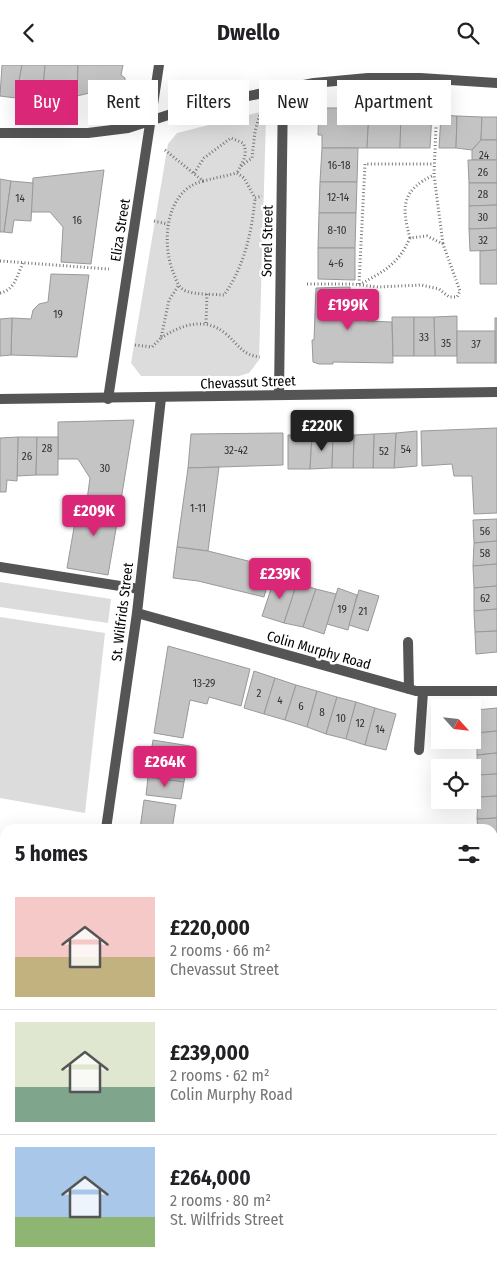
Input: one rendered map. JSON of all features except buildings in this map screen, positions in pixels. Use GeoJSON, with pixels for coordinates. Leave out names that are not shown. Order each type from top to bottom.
{"type":"FeatureCollection","features":[{"type":"Feature","properties":{"kind":"street","name":"Eliza Street"},"geometry":{"type":"LineString","coordinates":[[158,80],[160,65]]}},
{"type":"Feature","properties":{"kind":"street"},"geometry":{"type":"LineString","coordinates":[[327,82],[368,78],[420,78],[497,83]]}},
{"type":"Feature","properties":{"kind":"street"},"geometry":{"type":"LineString","coordinates":[[158,118],[193,107],[259,94]]}},
{"type":"Feature","properties":{"kind":"street"},"geometry":{"type":"LineString","coordinates":[[0,133],[88,133],[135,125]]}},
{"type":"Feature","properties":{"kind":"street","name":"Eliza Street"},"geometry":{"type":"LineString","coordinates":[[108,399],[150,125]]}},
{"type":"Feature","properties":{"kind":"street","name":"Sorrel Street"},"geometry":{"type":"LineString","coordinates":[[279,394],[283,125]]}},
{"type":"Feature","properties":{"kind":"street","name":"Chevassut Street"},"geometry":{"type":"LineString","coordinates":[[0,399],[108,399],[279,394],[497,392]]}},
{"type":"Feature","properties":{"kind":"street","name":"St. Wilfrids Street"},"geometry":{"type":"LineString","coordinates":[[107,824],[137,613],[161,398]]}},
{"type":"Feature","properties":{"kind":"street"},"geometry":{"type":"LineString","coordinates":[[0,567],[139,589]]}},
{"type":"Feature","properties":{"kind":"street","name":"Colin Murphy Road"},"geometry":{"type":"LineString","coordinates":[[137,613],[409,689],[423,692],[497,691]]}},
{"type":"Feature","properties":{"kind":"street"},"geometry":{"type":"LineString","coordinates":[[408,642],[409,689]]}},
{"type":"Feature","properties":{"kind":"street"},"geometry":{"type":"LineString","coordinates":[[419,750],[423,692]]}},
{"type":"Feature","properties":{"kind":"path"},"geometry":{"type":"LineString","coordinates":[[241,166],[247,164],[252,158],[255,131],[259,118]]}},
{"type":"Feature","properties":{"kind":"path"},"geometry":{"type":"LineString","coordinates":[[307,284],[378,287],[421,285],[439,289],[448,297],[457,297],[460,291],[458,280],[443,244],[434,175],[435,125]]}},
{"type":"Feature","properties":{"kind":"path"},"geometry":{"type":"LineString","coordinates":[[194,173],[204,158],[231,138],[243,143],[246,148],[246,156],[237,173],[190,184],[172,211],[168,224],[167,245],[171,266],[178,285],[185,291],[224,295],[230,287],[249,241],[255,198],[244,178],[237,173]]}},
{"type":"Feature","properties":{"kind":"path"},"geometry":{"type":"LineString","coordinates":[[162,148],[203,181]]}},
{"type":"Feature","properties":{"kind":"path"},"geometry":{"type":"LineString","coordinates":[[359,285],[365,164],[434,164]]}},
{"type":"Feature","properties":{"kind":"path"},"geometry":{"type":"LineString","coordinates":[[359,285],[393,265],[402,255],[410,238],[406,222],[406,203],[411,189],[434,175]]}},
{"type":"Feature","properties":{"kind":"path"},"geometry":{"type":"LineString","coordinates":[[255,198],[270,193]]}},
{"type":"Feature","properties":{"kind":"path"},"geometry":{"type":"LineString","coordinates":[[151,220],[168,224]]}},
{"type":"Feature","properties":{"kind":"path"},"geometry":{"type":"LineString","coordinates":[[410,238],[427,236],[443,244]]}},
{"type":"Feature","properties":{"kind":"path"},"geometry":{"type":"LineString","coordinates":[[0,261],[110,269]]}},
{"type":"Feature","properties":{"kind":"path"},"geometry":{"type":"LineString","coordinates":[[0,293],[13,285],[23,263]]}},
{"type":"Feature","properties":{"kind":"path"},"geometry":{"type":"LineString","coordinates":[[161,338],[169,300],[178,285]]}},
{"type":"Feature","properties":{"kind":"path"},"geometry":{"type":"LineString","coordinates":[[206,323],[207,293]]}},
{"type":"Feature","properties":{"kind":"path"},"geometry":{"type":"LineString","coordinates":[[130,345],[152,347],[161,338],[181,327],[206,323],[224,332],[247,355],[263,358]]}},
{"type":"Feature","properties":{"kind":"shaded area"},"geometry":{"type":"Polygon","coordinates":[[[259,112],[259,125],[266,125],[259,360],[249,373],[239,376],[141,376],[131,363],[168,144],[177,133],[209,125],[249,125],[249,115],[259,112]]]}},
{"type":"Feature","properties":{"kind":"shaded area"},"geometry":{"type":"Polygon","coordinates":[[[0,582],[111,599],[108,623],[0,607],[0,582]]]}},
{"type":"Feature","properties":{"kind":"shaded area"},"geometry":{"type":"Polygon","coordinates":[[[0,617],[105,633],[85,813],[0,798],[0,617]]]}}]}
